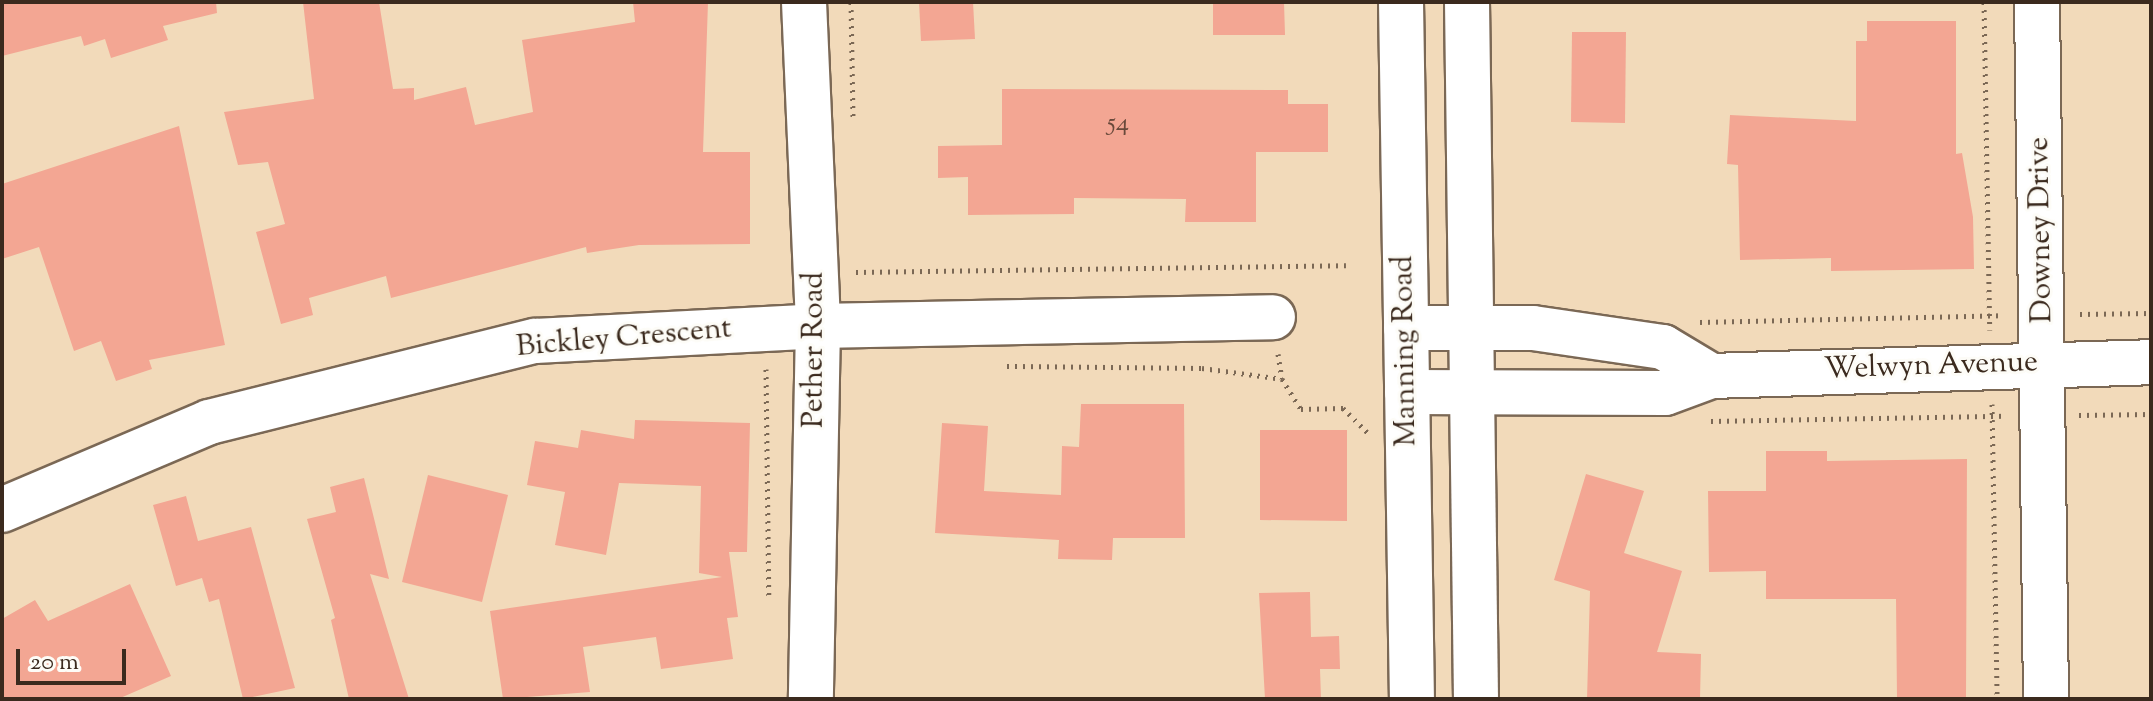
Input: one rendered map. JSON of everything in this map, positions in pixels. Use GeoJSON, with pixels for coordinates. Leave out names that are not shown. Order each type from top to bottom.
{"type":"FeatureCollection","features":[{"type":"Feature","properties":{"kind":"street","name":"Pether Road"},"geometry":{"type":"LineString","coordinates":[[804,2],[818,326],[811,699]]}},
{"type":"Feature","properties":{"kind":"street","name":"Manning Road"},"geometry":{"type":"LineString","coordinates":[[1401,2],[1412,699]]}},
{"type":"Feature","properties":{"kind":"street"},"geometry":{"type":"LineString","coordinates":[[1467,2],[1476,699]]}},
{"type":"Feature","properties":{"kind":"street","name":"Downey Drive"},"geometry":{"type":"LineString","coordinates":[[2037,2],[2045,362],[2046,699]]}},
{"type":"Feature","properties":{"kind":"street","name":"Bickley Crescent"},"geometry":{"type":"LineString","coordinates":[[2,510],[209,422],[535,341],[818,326],[1273,317]]}},
{"type":"Feature","properties":{"kind":"street"},"geometry":{"type":"LineString","coordinates":[[1406,328],[1533,328],[1663,347],[1711,376]]}},
{"type":"Feature","properties":{"kind":"street","name":"Welwyn Avenue"},"geometry":{"type":"LineString","coordinates":[[1407,392],[1665,393],[1711,376],[2045,362],[2151,362]]}},
{"type":"Feature","properties":{"kind":"path"},"geometry":{"type":"LineString","coordinates":[[855,272],[1346,265]]}},
{"type":"Feature","properties":{"kind":"path"},"geometry":{"type":"LineString","coordinates":[[1687,321],[2151,313]]}},
{"type":"Feature","properties":{"kind":"path"},"geometry":{"type":"LineString","coordinates":[[1273,317],[1282,379],[1301,409],[1343,408],[1374,438]]}},
{"type":"Feature","properties":{"kind":"path"},"geometry":{"type":"LineString","coordinates":[[766,368],[769,604]]}},
{"type":"Feature","properties":{"kind":"path"},"geometry":{"type":"LineString","coordinates":[[1700,421],[2151,414]]}},
{"type":"Feature","properties":{"kind":"building"},"geometry":{"type":"Polygon","coordinates":[[[2,2],[216,2],[217,13],[163,26],[168,40],[111,58],[105,39],[84,46],[81,36],[2,56],[2,2]]]}},
{"type":"Feature","properties":{"kind":"building"},"geometry":{"type":"Polygon","coordinates":[[[303,2],[379,2],[393,89],[414,88],[414,100],[466,87],[475,125],[533,112],[522,40],[635,22],[633,2],[708,2],[703,152],[750,152],[750,244],[639,245],[587,253],[586,247],[391,298],[386,276],[309,298],[313,315],[281,324],[256,232],[285,224],[268,162],[238,165],[224,112],[314,99],[303,2]]]}},
{"type":"Feature","properties":{"kind":"building"},"geometry":{"type":"Polygon","coordinates":[[[919,2],[973,2],[975,39],[921,41],[919,2]]]}},
{"type":"Feature","properties":{"kind":"building"},"geometry":{"type":"Polygon","coordinates":[[[1213,2],[1284,2],[1285,35],[1213,35],[1213,2]]]}},
{"type":"Feature","properties":{"kind":"building"},"geometry":{"type":"Polygon","coordinates":[[[1867,21],[1956,21],[1956,154],[1962,153],[1973,217],[1974,269],[1831,271],[1831,258],[1740,260],[1738,165],[1727,164],[1730,115],[1856,121],[1856,41],[1867,41],[1867,21]]]}},
{"type":"Feature","properties":{"kind":"building"},"geometry":{"type":"Polygon","coordinates":[[[1572,32],[1626,32],[1625,123],[1571,122],[1572,32]]]}},
{"type":"Feature","properties":{"kind":"building"},"geometry":{"type":"Polygon","coordinates":[[[1002,89],[1288,90],[1288,104],[1328,104],[1328,152],[1256,152],[1256,222],[1185,222],[1186,199],[1074,198],[1074,214],[968,215],[968,177],[938,178],[938,146],[1002,145],[1002,89]]]}},
{"type":"Feature","properties":{"kind":"building"},"geometry":{"type":"Polygon","coordinates":[[[179,126],[225,345],[149,360],[152,369],[116,381],[101,341],[74,351],[39,247],[2,259],[2,184],[179,126]]]}},
{"type":"Feature","properties":{"kind":"building"},"geometry":{"type":"Polygon","coordinates":[[[1081,404],[1184,404],[1185,538],[1113,538],[1112,560],[1058,559],[1059,540],[935,533],[942,423],[988,426],[984,491],[1061,495],[1062,446],[1079,447],[1081,404]]]}},
{"type":"Feature","properties":{"kind":"building"},"geometry":{"type":"Polygon","coordinates":[[[635,420],[750,423],[747,552],[729,552],[738,617],[727,618],[733,659],[661,669],[656,637],[583,647],[590,692],[503,699],[490,611],[722,577],[699,573],[701,486],[619,483],[606,555],[555,545],[565,492],[527,485],[535,441],[578,448],[581,430],[634,439],[635,420]]]}},
{"type":"Feature","properties":{"kind":"building"},"geometry":{"type":"Polygon","coordinates":[[[1260,430],[1347,430],[1347,521],[1260,520],[1260,430]]]}},
{"type":"Feature","properties":{"kind":"building"},"geometry":{"type":"Polygon","coordinates":[[[1766,451],[1827,451],[1827,461],[1967,459],[1966,699],[1897,699],[1896,599],[1766,599],[1766,571],[1709,572],[1708,491],[1766,491],[1766,451]]]}},
{"type":"Feature","properties":{"kind":"building"},"geometry":{"type":"Polygon","coordinates":[[[1586,474],[1644,491],[1624,553],[1682,571],[1657,652],[1701,654],[1700,699],[1587,699],[1590,591],[1554,580],[1586,474]]]}},
{"type":"Feature","properties":{"kind":"building"},"geometry":{"type":"Polygon","coordinates":[[[428,475],[508,495],[482,602],[402,582],[428,475]]]}},
{"type":"Feature","properties":{"kind":"building"},"geometry":{"type":"Polygon","coordinates":[[[364,478],[389,579],[370,574],[409,699],[349,699],[331,620],[335,618],[307,519],[336,512],[330,487],[364,478]]]}},
{"type":"Feature","properties":{"kind":"building"},"geometry":{"type":"Polygon","coordinates":[[[186,496],[198,541],[251,527],[295,688],[243,699],[219,599],[209,602],[202,578],[176,586],[153,505],[186,496]]]}},
{"type":"Feature","properties":{"kind":"building"},"geometry":{"type":"Polygon","coordinates":[[[130,584],[171,676],[118,699],[2,699],[2,619],[35,600],[48,621],[130,584]]]}},
{"type":"Feature","properties":{"kind":"building"},"geometry":{"type":"Polygon","coordinates":[[[1310,592],[1311,637],[1339,636],[1340,669],[1320,669],[1321,699],[1265,699],[1259,593],[1310,592]]]}}]}
